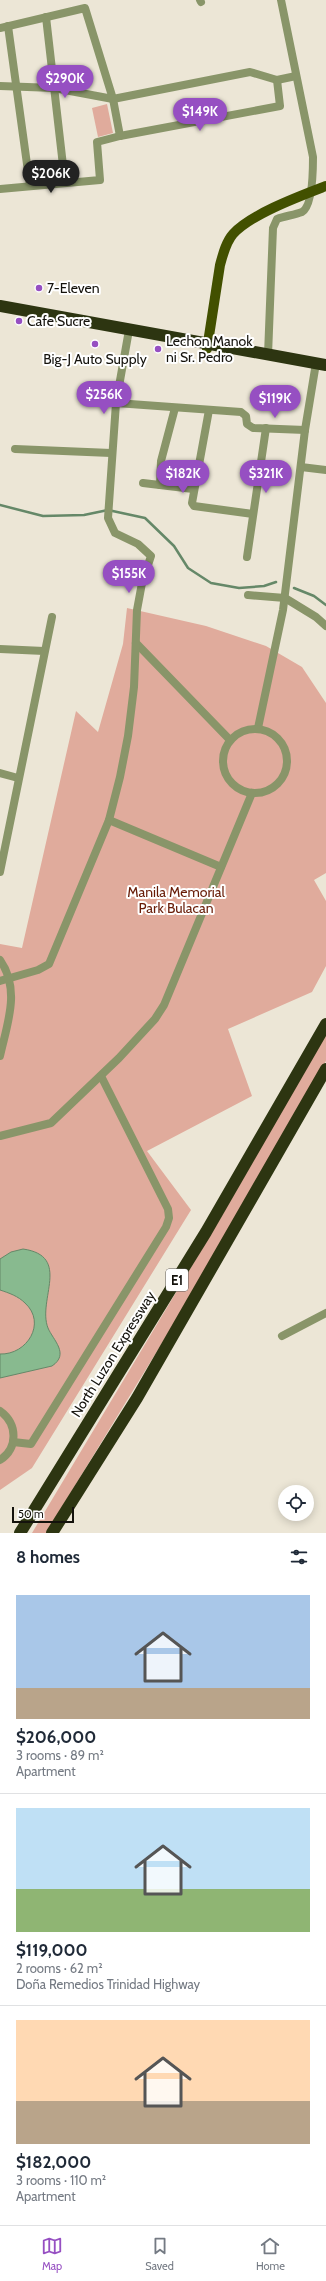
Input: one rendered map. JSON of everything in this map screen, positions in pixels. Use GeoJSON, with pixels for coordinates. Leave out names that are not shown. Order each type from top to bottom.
{"type":"FeatureCollection","features":[{"type":"Feature","properties":{"kind":"highway"},"geometry":{"type":"LineString","coordinates":[[0,306],[323,364]]}},
{"type":"Feature","properties":{"kind":"highway","name":"North Luzon Expressway"},"geometry":{"type":"LineString","coordinates":[[20,1533],[206,1232],[326,1024]]}},
{"type":"Feature","properties":{"kind":"highway","name":"E1"},"geometry":{"type":"LineString","coordinates":[[52,1533],[137,1398],[326,1070]]}},
{"type":"Feature","properties":{"kind":"main road"},"geometry":{"type":"LineString","coordinates":[[207,349],[220,265],[223,254],[232,235],[256,217],[326,186]]}},
{"type":"Feature","properties":{"kind":"street"},"geometry":{"type":"LineString","coordinates":[[268,355],[273,228],[277,219],[303,212],[308,204],[313,157],[280,0]]}},
{"type":"Feature","properties":{"kind":"street"},"geometry":{"type":"LineString","coordinates":[[30,186],[16,86],[4,27],[85,8],[113,99],[120,136]]}},
{"type":"Feature","properties":{"kind":"street"},"geometry":{"type":"LineString","coordinates":[[46,17],[65,183]]}},
{"type":"Feature","properties":{"kind":"street"},"geometry":{"type":"LineString","coordinates":[[0,86],[54,88],[113,99],[250,72],[277,80],[296,76]]}},
{"type":"Feature","properties":{"kind":"street"},"geometry":{"type":"LineString","coordinates":[[0,189],[100,180],[98,142],[120,136],[280,106],[277,80]]}},
{"type":"Feature","properties":{"kind":"street"},"geometry":{"type":"LineString","coordinates":[[0,981],[38,970],[49,964],[109,820],[128,736],[134,687],[137,610],[142,583],[151,556],[138,544],[115,533],[108,518],[111,453],[116,403],[130,330]]}},
{"type":"Feature","properties":{"kind":"street"},"geometry":{"type":"LineString","coordinates":[[258,728],[277,647],[285,598],[305,430],[323,364]]}},
{"type":"Feature","properties":{"kind":"street"},"geometry":{"type":"LineString","coordinates":[[116,403],[241,412],[246,416],[250,427],[305,430]]}},
{"type":"Feature","properties":{"kind":"street"},"geometry":{"type":"LineString","coordinates":[[160,486],[161,461],[175,408]]}},
{"type":"Feature","properties":{"kind":"street"},"geometry":{"type":"LineString","coordinates":[[209,410],[193,489],[192,503],[194,506],[253,514]]}},
{"type":"Feature","properties":{"kind":"street"},"geometry":{"type":"LineString","coordinates":[[247,557],[266,428]]}},
{"type":"Feature","properties":{"kind":"street"},"geometry":{"type":"LineString","coordinates":[[15,449],[111,453]]}},
{"type":"Feature","properties":{"kind":"street"},"geometry":{"type":"LineString","coordinates":[[301,467],[326,470]]}},
{"type":"Feature","properties":{"kind":"street"},"geometry":{"type":"LineString","coordinates":[[143,484],[193,489]]}},
{"type":"Feature","properties":{"kind":"street"},"geometry":{"type":"LineString","coordinates":[[248,595],[285,598],[316,617],[326,626]]}},
{"type":"Feature","properties":{"kind":"street"},"geometry":{"type":"LineString","coordinates":[[0,872],[44,651],[52,618]]}},
{"type":"Feature","properties":{"kind":"street"},"geometry":{"type":"LineString","coordinates":[[136,643],[230,740]]}},
{"type":"Feature","properties":{"kind":"street"},"geometry":{"type":"LineString","coordinates":[[0,649],[44,651]]}},
{"type":"Feature","properties":{"kind":"street"},"geometry":{"type":"LineString","coordinates":[[258,728],[269,731],[281,742],[287,757],[287,768],[283,778],[276,786],[260,793],[252,793],[242,790],[228,778],[223,759],[230,740],[238,733],[248,729],[258,728]]}},
{"type":"Feature","properties":{"kind":"street"},"geometry":{"type":"LineString","coordinates":[[0,773],[18,778]]}},
{"type":"Feature","properties":{"kind":"street"},"geometry":{"type":"LineString","coordinates":[[0,1136],[51,1122],[101,1076],[160,1012],[252,793]]}},
{"type":"Feature","properties":{"kind":"street"},"geometry":{"type":"LineString","coordinates":[[109,820],[221,867]]}},
{"type":"Feature","properties":{"kind":"street"},"geometry":{"type":"LineString","coordinates":[[0,960],[10,978],[11,1007],[0,1056]]}},
{"type":"Feature","properties":{"kind":"street"},"geometry":{"type":"LineString","coordinates":[[13,1442],[30,1444],[166,1227],[169,1218],[168,1209],[101,1076]]}},
{"type":"Feature","properties":{"kind":"street"},"geometry":{"type":"LineString","coordinates":[[282,1336],[326,1314]]}},
{"type":"Feature","properties":{"kind":"street"},"geometry":{"type":"LineString","coordinates":[[0,1411],[12,1425],[13,1442],[10,1451],[0,1460]]}},
{"type":"Feature","properties":{"kind":"green space"},"geometry":{"type":"Polygon","coordinates":[[[107,104],[113,133],[98,137],[92,108],[107,104]]]}},
{"type":"Feature","properties":{"kind":"green space","name":"Manila Memorial Park Bulacan"},"geometry":{"type":"Polygon","coordinates":[[[127,608],[206,626],[266,646],[302,667],[326,703],[326,873],[314,880],[326,901],[326,966],[312,992],[228,1029],[252,1096],[147,1151],[191,1210],[32,1468],[0,1490],[0,944],[22,948],[76,711],[98,732],[123,644],[127,608]]]}},
{"type":"Feature","properties":{"kind":"green space"},"geometry":{"type":"Polygon","coordinates":[[[326,1033],[326,1061],[256,1189],[46,1533],[32,1533],[220,1219],[326,1033]]]}},
{"type":"Feature","properties":{"kind":"shaded area"},"geometry":{"type":"Polygon","coordinates":[[[23,1249],[38,1253],[46,1260],[50,1270],[46,1317],[48,1328],[59,1347],[60,1357],[52,1366],[0,1378],[0,1354],[10,1353],[26,1344],[34,1328],[34,1320],[31,1311],[25,1303],[0,1290],[0,1259],[11,1252],[23,1249]]]}},
{"type":"Feature","properties":{"kind":"waterway"},"geometry":{"type":"LineString","coordinates":[[0,505],[43,516],[84,515],[108,510],[145,518],[174,546],[188,568],[211,583],[239,588],[264,586],[276,582]]}},
{"type":"Feature","properties":{"kind":"waterway"},"geometry":{"type":"LineString","coordinates":[[294,588],[314,596],[326,605]]}},
{"type":"Feature","properties":{"kind":"place","name":"7-Eleven"},"geometry":{"type":"Point","coordinates":[39,288]}},
{"type":"Feature","properties":{"kind":"place","name":"Cafe Sucre"},"geometry":{"type":"Point","coordinates":[19,321]}},
{"type":"Feature","properties":{"kind":"place","name":"Big-J Auto Supply"},"geometry":{"type":"Point","coordinates":[95,344]}},
{"type":"Feature","properties":{"kind":"place","name":"Lechon Manok ni Sr. Pedro"},"geometry":{"type":"Point","coordinates":[158,349]}}]}
